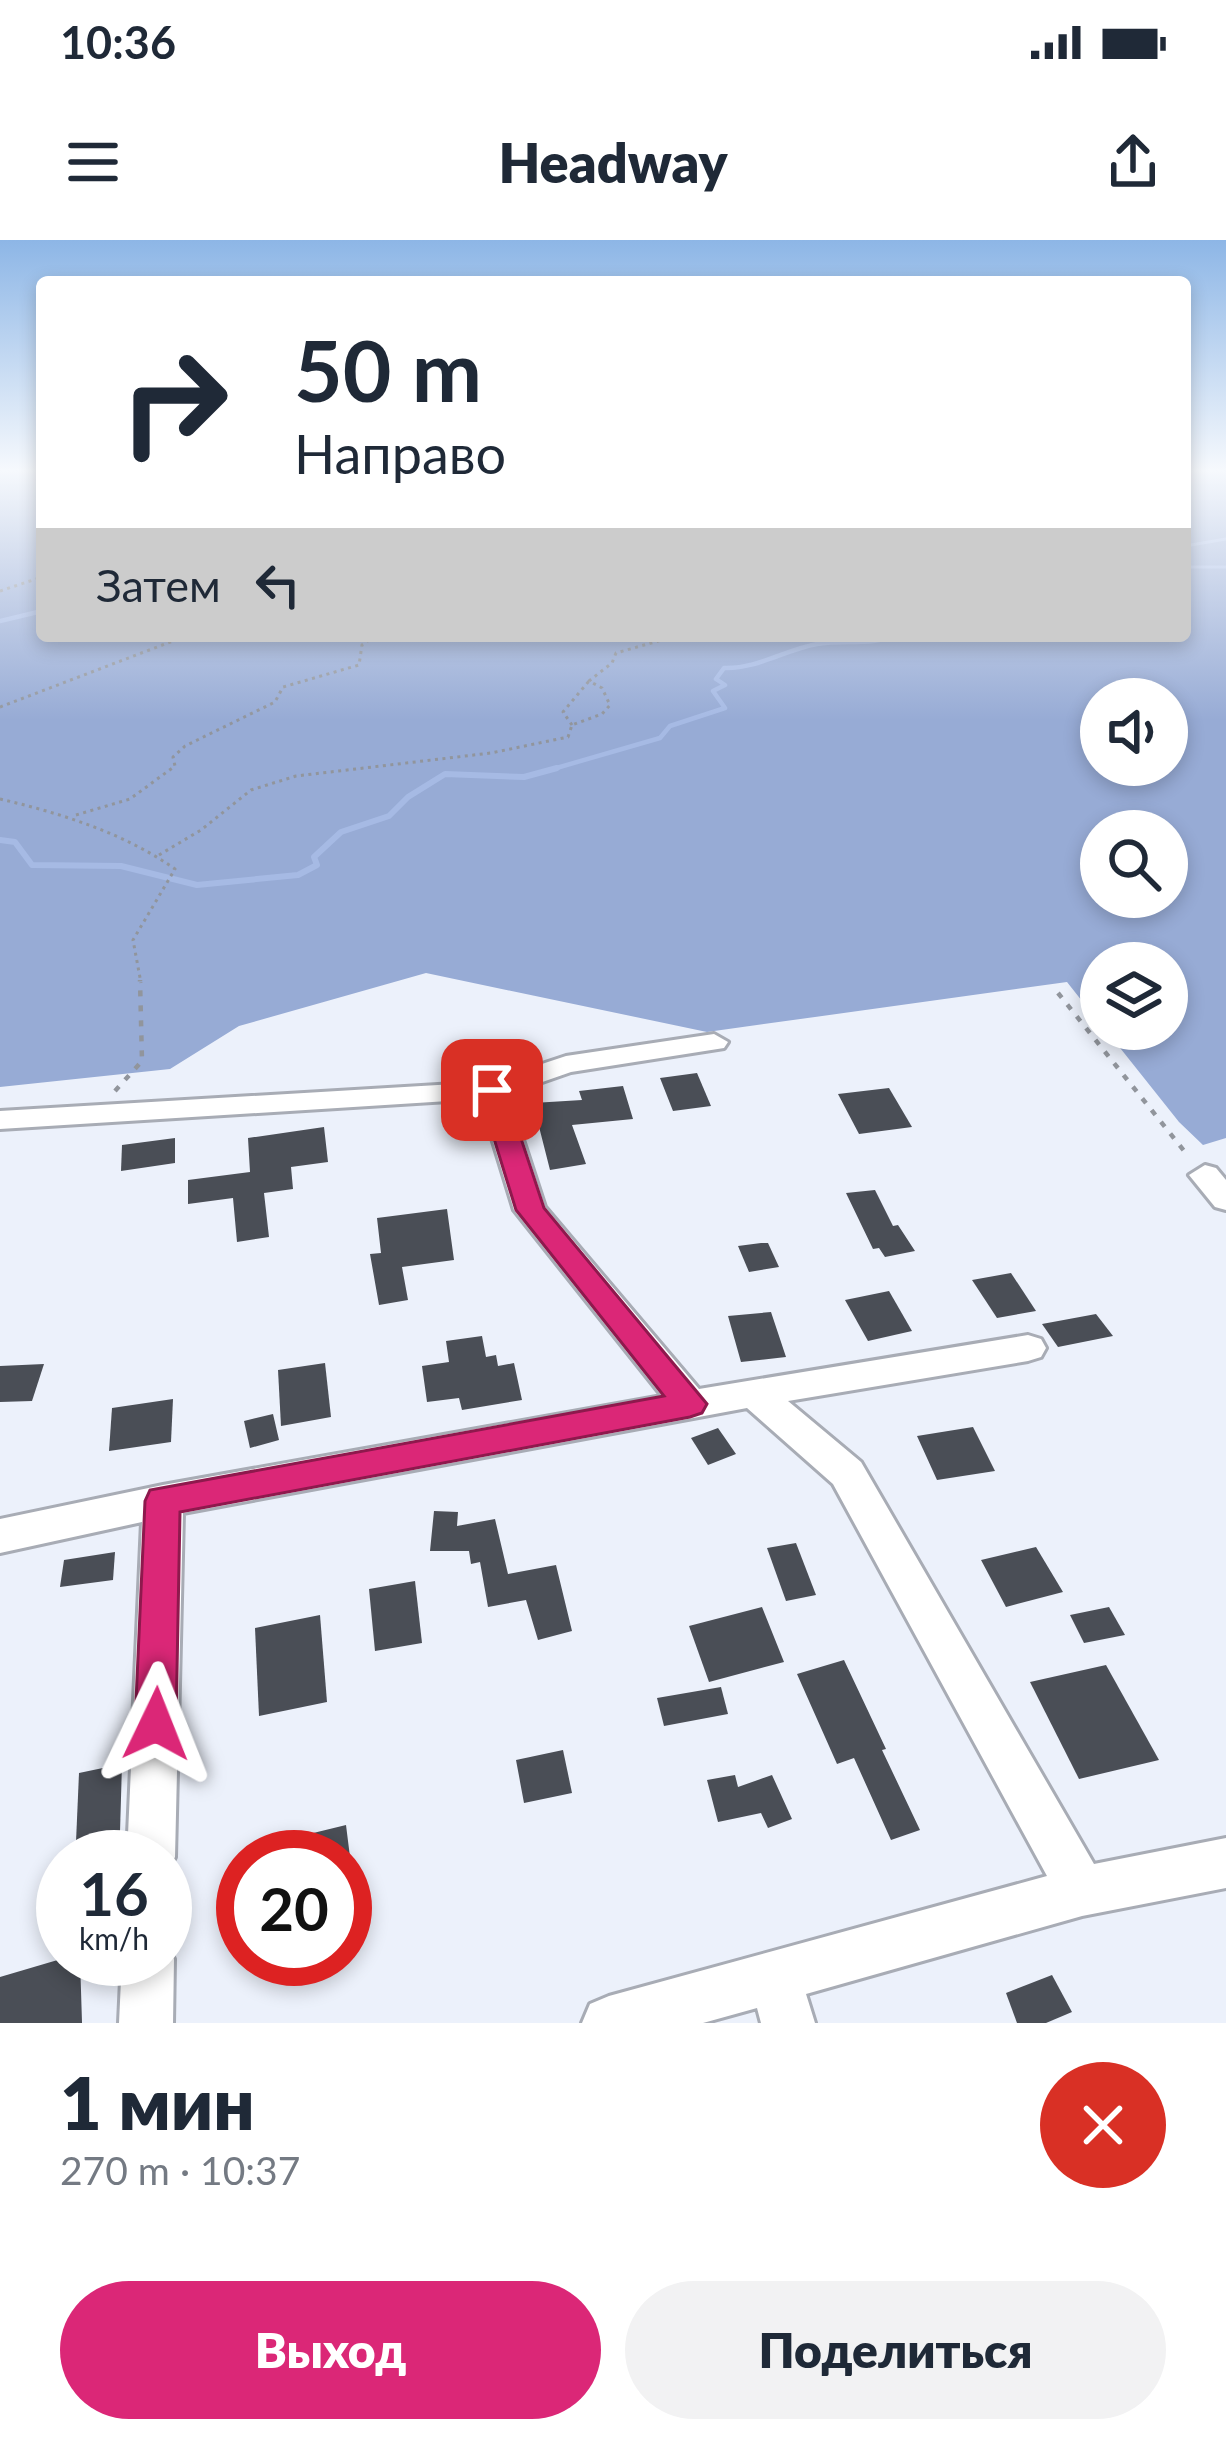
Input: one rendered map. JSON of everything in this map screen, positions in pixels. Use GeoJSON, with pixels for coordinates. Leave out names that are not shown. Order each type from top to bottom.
{"type":"FeatureCollection","features":[{"type":"Feature","properties":{"kind":"street"},"geometry":{"type":"LineString","coordinates":[[0,1120],[492,1090],[566,1064],[714,1042]]}},
{"type":"Feature","properties":{"kind":"street"},"geometry":{"type":"LineString","coordinates":[[492,1090],[530,1210],[690,1404]]}},
{"type":"Feature","properties":{"kind":"street"},"geometry":{"type":"LineString","coordinates":[[1204,1174],[1226,1200]]}},
{"type":"Feature","properties":{"kind":"street"},"geometry":{"type":"LineString","coordinates":[[0,1536],[163,1501],[690,1404],[1028,1348]]}},
{"type":"Feature","properties":{"kind":"street"},"geometry":{"type":"LineString","coordinates":[[754,1393],[847,1473],[1082,1891]]}},
{"type":"Feature","properties":{"kind":"street"},"geometry":{"type":"LineString","coordinates":[[153,1830],[163,1501]]}},
{"type":"Feature","properties":{"kind":"street"},"geometry":{"type":"LineString","coordinates":[[609,2023],[782,2000],[1082,1891],[1226,1863]]}},
{"type":"Feature","properties":{"kind":"street"},"geometry":{"type":"LineString","coordinates":[[146,2023],[147,1986]]}},
{"type":"Feature","properties":{"kind":"path"},"geometry":{"type":"LineString","coordinates":[[0,591],[36,579]]}},
{"type":"Feature","properties":{"kind":"path"},"geometry":{"type":"LineString","coordinates":[[0,707],[170,642]]}},
{"type":"Feature","properties":{"kind":"path"},"geometry":{"type":"LineString","coordinates":[[73,816],[133,799],[167,775],[175,766],[173,757],[185,746],[275,702],[283,687],[359,665],[367,642]]}},
{"type":"Feature","properties":{"kind":"path"},"geometry":{"type":"LineString","coordinates":[[572,725],[563,712],[612,663],[616,653],[655,642]]}},
{"type":"Feature","properties":{"kind":"path"},"geometry":{"type":"LineString","coordinates":[[572,725],[602,714],[610,705],[602,688],[589,681]]}},
{"type":"Feature","properties":{"kind":"path"},"geometry":{"type":"LineString","coordinates":[[159,855],[204,828],[255,788],[346,764],[532,748],[568,737],[572,725]]}},
{"type":"Feature","properties":{"kind":"path"},"geometry":{"type":"LineString","coordinates":[[0,800],[73,816],[97,831],[159,855],[175,869],[133,940],[144,1002],[142,1061],[94,1113]]}},
{"type":"Feature","properties":{"kind":"path"},"geometry":{"type":"LineString","coordinates":[[1058,993],[1204,1174]]}},
{"type":"Feature","properties":{"kind":"shaded area"},"geometry":{"type":"Polygon","coordinates":[[[0,553],[36,553],[36,642],[1191,642],[1191,553],[1226,553],[1226,1138],[1203,1145],[1122,1050],[1188,1050],[1188,942],[1080,942],[1080,998],[1067,982],[707,1032],[426,973],[239,1026],[170,1069],[0,1087],[0,553]]]}},
{"type":"Feature","properties":{"kind":"building"},"geometry":{"type":"Polygon","coordinates":[[[697,1073],[711,1106],[673,1111],[660,1078],[697,1073]]]}},
{"type":"Feature","properties":{"kind":"building"},"geometry":{"type":"Polygon","coordinates":[[[623,1086],[633,1119],[572,1125],[586,1164],[550,1170],[533,1103],[582,1100],[579,1091],[623,1086]]]}},
{"type":"Feature","properties":{"kind":"building"},"geometry":{"type":"Polygon","coordinates":[[[889,1088],[912,1127],[859,1134],[838,1094],[889,1088]]]}},
{"type":"Feature","properties":{"kind":"building"},"geometry":{"type":"Polygon","coordinates":[[[324,1127],[328,1162],[291,1167],[293,1189],[264,1193],[269,1237],[237,1242],[233,1198],[188,1204],[188,1180],[250,1172],[248,1138],[324,1127]]]}},
{"type":"Feature","properties":{"kind":"building"},"geometry":{"type":"Polygon","coordinates":[[[175,1138],[175,1163],[121,1171],[122,1145],[175,1138]]]}},
{"type":"Feature","properties":{"kind":"building"},"geometry":{"type":"Polygon","coordinates":[[[875,1190],[893,1226],[898,1225],[915,1251],[885,1257],[879,1248],[873,1249],[846,1193],[875,1190]]]}},
{"type":"Feature","properties":{"kind":"building"},"geometry":{"type":"Polygon","coordinates":[[[447,1209],[454,1260],[402,1267],[408,1300],[379,1305],[370,1254],[381,1253],[377,1218],[447,1209]]]}},
{"type":"Feature","properties":{"kind":"building"},"geometry":{"type":"Polygon","coordinates":[[[768,1243],[779,1267],[749,1272],[738,1246],[768,1243]]]}},
{"type":"Feature","properties":{"kind":"building"},"geometry":{"type":"Polygon","coordinates":[[[1011,1273],[1036,1311],[997,1318],[972,1280],[1011,1273]]]}},
{"type":"Feature","properties":{"kind":"building"},"geometry":{"type":"Polygon","coordinates":[[[889,1291],[912,1331],[868,1341],[845,1300],[889,1291]]]}},
{"type":"Feature","properties":{"kind":"building"},"geometry":{"type":"Polygon","coordinates":[[[771,1312],[786,1357],[741,1362],[728,1316],[771,1312]]]}},
{"type":"Feature","properties":{"kind":"building"},"geometry":{"type":"Polygon","coordinates":[[[1096,1314],[1113,1336],[1058,1347],[1042,1324],[1096,1314]]]}},
{"type":"Feature","properties":{"kind":"building"},"geometry":{"type":"Polygon","coordinates":[[[482,1336],[486,1357],[496,1355],[498,1366],[514,1363],[522,1400],[462,1410],[459,1398],[427,1402],[422,1366],[449,1362],[446,1341],[482,1336]]]}},
{"type":"Feature","properties":{"kind":"building"},"geometry":{"type":"Polygon","coordinates":[[[325,1363],[331,1417],[281,1426],[278,1370],[325,1363]]]}},
{"type":"Feature","properties":{"kind":"building"},"geometry":{"type":"Polygon","coordinates":[[[44,1364],[32,1401],[0,1402],[0,1366],[44,1364]]]}},
{"type":"Feature","properties":{"kind":"building"},"geometry":{"type":"Polygon","coordinates":[[[173,1399],[171,1442],[109,1451],[112,1408],[173,1399]]]}},
{"type":"Feature","properties":{"kind":"building"},"geometry":{"type":"Polygon","coordinates":[[[273,1414],[279,1440],[250,1448],[244,1421],[273,1414]]]}},
{"type":"Feature","properties":{"kind":"building"},"geometry":{"type":"Polygon","coordinates":[[[973,1427],[995,1471],[937,1480],[917,1436],[973,1427]]]}},
{"type":"Feature","properties":{"kind":"building"},"geometry":{"type":"Polygon","coordinates":[[[718,1428],[736,1454],[708,1465],[691,1438],[718,1428]]]}},
{"type":"Feature","properties":{"kind":"building"},"geometry":{"type":"Polygon","coordinates":[[[434,1511],[458,1512],[457,1526],[495,1519],[508,1574],[556,1565],[572,1631],[538,1640],[526,1600],[488,1607],[480,1562],[471,1564],[469,1551],[430,1551],[434,1511]]]}},
{"type":"Feature","properties":{"kind":"building"},"geometry":{"type":"Polygon","coordinates":[[[796,1543],[816,1595],[786,1601],[767,1548],[796,1543]]]}},
{"type":"Feature","properties":{"kind":"building"},"geometry":{"type":"Polygon","coordinates":[[[1036,1547],[1063,1592],[1006,1607],[981,1560],[1036,1547]]]}},
{"type":"Feature","properties":{"kind":"building"},"geometry":{"type":"Polygon","coordinates":[[[115,1552],[113,1580],[60,1587],[64,1560],[115,1552]]]}},
{"type":"Feature","properties":{"kind":"building"},"geometry":{"type":"Polygon","coordinates":[[[415,1581],[422,1643],[375,1651],[369,1589],[415,1581]]]}},
{"type":"Feature","properties":{"kind":"building"},"geometry":{"type":"Polygon","coordinates":[[[762,1607],[784,1662],[709,1682],[689,1626],[762,1607]]]}},
{"type":"Feature","properties":{"kind":"building"},"geometry":{"type":"Polygon","coordinates":[[[1109,1607],[1125,1635],[1084,1643],[1070,1615],[1109,1607]]]}},
{"type":"Feature","properties":{"kind":"building"},"geometry":{"type":"Polygon","coordinates":[[[320,1615],[327,1702],[259,1716],[255,1628],[320,1615]]]}},
{"type":"Feature","properties":{"kind":"building"},"geometry":{"type":"Polygon","coordinates":[[[844,1660],[920,1830],[891,1840],[854,1758],[837,1764],[797,1674],[844,1660]]]}},
{"type":"Feature","properties":{"kind":"building"},"geometry":{"type":"Polygon","coordinates":[[[1106,1665],[1159,1760],[1079,1779],[1030,1682],[1106,1665]]]}},
{"type":"Feature","properties":{"kind":"building"},"geometry":{"type":"Polygon","coordinates":[[[721,1687],[728,1714],[664,1726],[657,1698],[721,1687]]]}},
{"type":"Feature","properties":{"kind":"building"},"geometry":{"type":"Polygon","coordinates":[[[563,1750],[572,1793],[524,1803],[516,1760],[563,1750]]]}},
{"type":"Feature","properties":{"kind":"building"},"geometry":{"type":"Polygon","coordinates":[[[122,1764],[120,1830],[77,1830],[79,1773],[122,1764]]]}},
{"type":"Feature","properties":{"kind":"building"},"geometry":{"type":"Polygon","coordinates":[[[735,1775],[738,1787],[772,1775],[792,1819],[768,1828],[761,1813],[718,1822],[707,1780],[735,1775]]]}},
{"type":"Feature","properties":{"kind":"building"},"geometry":{"type":"Polygon","coordinates":[[[36,1966],[36,1986],[81,1986],[82,2023],[0,2023],[0,1977],[36,1966]]]}},
{"type":"Feature","properties":{"kind":"building"},"geometry":{"type":"Polygon","coordinates":[[[1052,1975],[1072,2012],[1046,2023],[1017,2023],[1006,1993],[1052,1975]]]}},
{"type":"Feature","properties":{"kind":"waterway"},"geometry":{"type":"LineString","coordinates":[[1191,567],[1226,567]]}},
{"type":"Feature","properties":{"kind":"waterway"},"geometry":{"type":"LineString","coordinates":[[0,621],[36,612]]}},
{"type":"Feature","properties":{"kind":"waterway"},"geometry":{"type":"LineString","coordinates":[[546,771],[660,738],[670,726],[725,708],[713,691],[725,685],[716,679],[724,668],[748,666],[817,644],[856,642]]}},
{"type":"Feature","properties":{"kind":"waterway"},"geometry":{"type":"LineString","coordinates":[[546,771],[557,768]]}},
{"type":"Feature","properties":{"kind":"waterway"},"geometry":{"type":"LineString","coordinates":[[0,840],[15,842],[32,865],[121,866],[197,885],[298,875],[317,865],[314,857],[341,832],[389,816],[408,797],[445,774],[524,777],[546,771]]}},
{"type":"Feature","properties":{"kind":"route"},"geometry":{"type":"LineString","coordinates":[[156,1724],[163,1501],[690,1404],[530,1210],[492,1090]]}}]}
